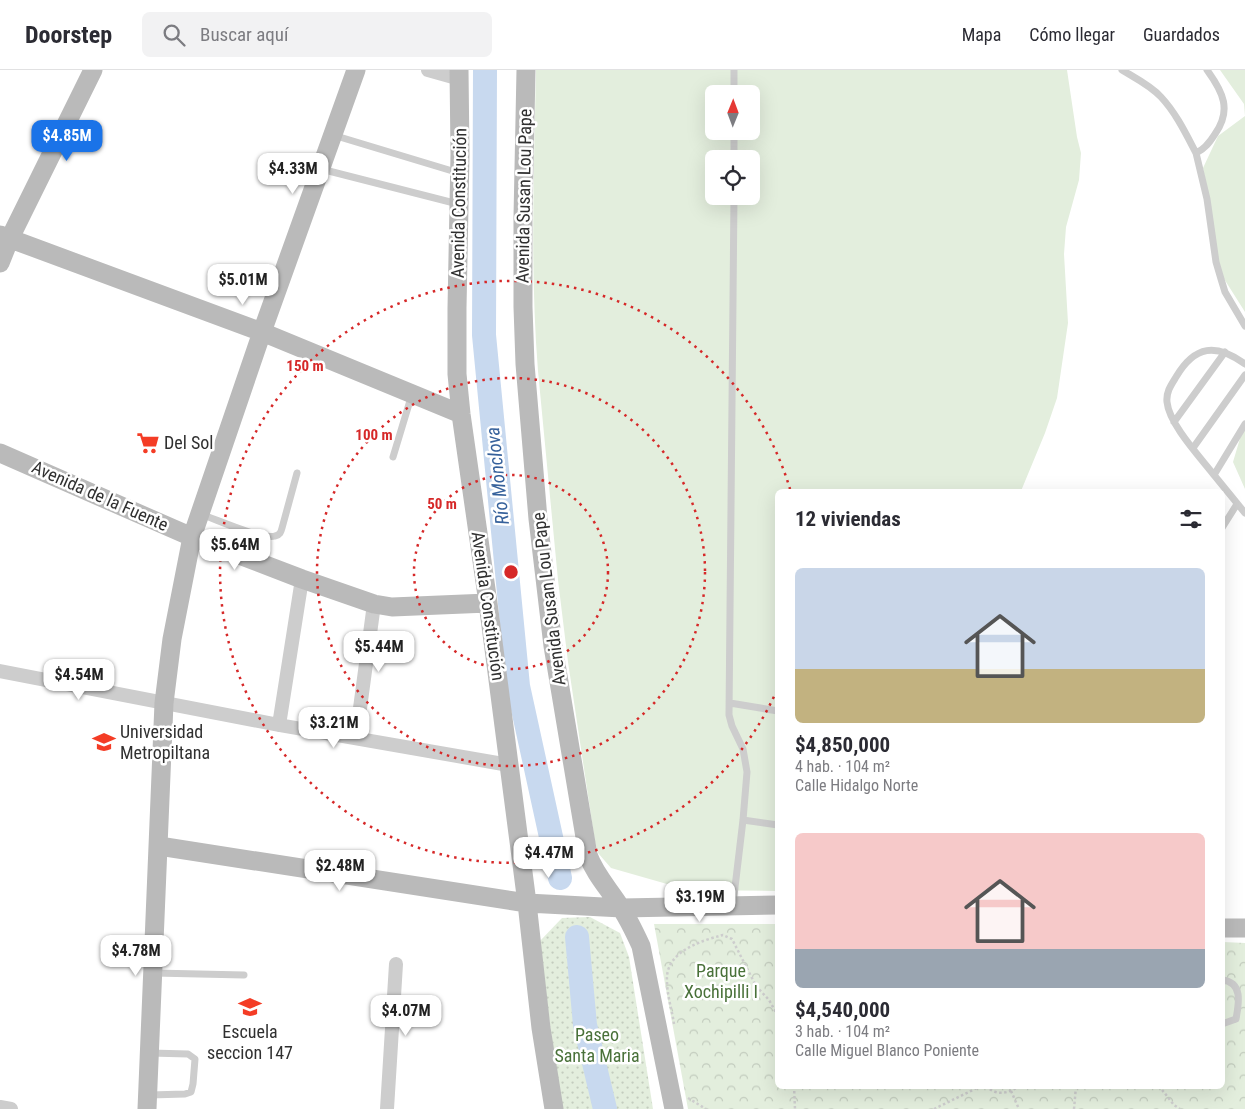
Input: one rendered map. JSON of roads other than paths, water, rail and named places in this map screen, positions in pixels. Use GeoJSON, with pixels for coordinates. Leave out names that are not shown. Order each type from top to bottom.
{"type":"FeatureCollection","features":[{"type":"Feature","properties":{"kind":"street"},"geometry":{"type":"LineString","coordinates":[[0,263],[5,237],[93,70]]}},
{"type":"Feature","properties":{"kind":"street"},"geometry":{"type":"LineString","coordinates":[[148,1102],[164,703],[172,638],[192,537],[262,332],[356,70]]}},
{"type":"Feature","properties":{"kind":"street"},"geometry":{"type":"LineString","coordinates":[[428,70],[459,74]]}},
{"type":"Feature","properties":{"kind":"street","name":"Avenida Susan Lou Pape"},"geometry":{"type":"LineString","coordinates":[[526,70],[523,217],[524,345],[538,519],[550,626],[563,716],[588,855],[594,870],[622,908],[634,929],[640,946],[674,1109]]}},
{"type":"Feature","properties":{"kind":"street","name":"Avenida Constitución"},"geometry":{"type":"LineString","coordinates":[[459,74],[457,364],[461,414],[488,603],[527,903],[541,1028],[554,1109]]}},
{"type":"Feature","properties":{"kind":"street"},"geometry":{"type":"LineString","coordinates":[[5,237],[262,332],[461,414]]}},
{"type":"Feature","properties":{"kind":"street","name":"Avenida de la Fuente"},"geometry":{"type":"LineString","coordinates":[[0,453],[192,537],[374,604],[392,607],[488,603]]}},
{"type":"Feature","properties":{"kind":"street"},"geometry":{"type":"LineString","coordinates":[[279,725],[302,579]]}},
{"type":"Feature","properties":{"kind":"street"},"geometry":{"type":"LineString","coordinates":[[356,738],[374,604]]}},
{"type":"Feature","properties":{"kind":"street"},"geometry":{"type":"LineString","coordinates":[[0,671],[279,725],[509,765]]}},
{"type":"Feature","properties":{"kind":"street"},"geometry":{"type":"LineString","coordinates":[[159,846],[527,903],[622,908],[775,905]]}},
{"type":"Feature","properties":{"kind":"street"},"geometry":{"type":"LineString","coordinates":[[523,873],[542,896],[557,905]]}},
{"type":"Feature","properties":{"kind":"street"},"geometry":{"type":"LineString","coordinates":[[530,934],[545,911],[557,905]]}},
{"type":"Feature","properties":{"kind":"street"},"geometry":{"type":"LineString","coordinates":[[1225,928],[1245,928]]}},
{"type":"Feature","properties":{"kind":"street"},"geometry":{"type":"LineString","coordinates":[[387,1109],[396,964]]}},
{"type":"Feature","properties":{"kind":"street"},"geometry":{"type":"LineString","coordinates":[[0,1108],[11,1109]]}},
{"type":"Feature","properties":{"kind":"lane"},"geometry":{"type":"LineString","coordinates":[[734,70],[734,85]]}},
{"type":"Feature","properties":{"kind":"lane"},"geometry":{"type":"LineString","coordinates":[[1122,70],[1160,96],[1176,116],[1196,154],[1207,199],[1216,262],[1225,292],[1245,326]]}},
{"type":"Feature","properties":{"kind":"lane"},"geometry":{"type":"LineString","coordinates":[[1196,154],[1209,144],[1224,119],[1222,95],[1218,84],[1207,70]]}},
{"type":"Feature","properties":{"kind":"lane"},"geometry":{"type":"LineString","coordinates":[[332,135],[459,173]]}},
{"type":"Feature","properties":{"kind":"lane"},"geometry":{"type":"LineString","coordinates":[[320,169],[459,204]]}},
{"type":"Feature","properties":{"kind":"lane"},"geometry":{"type":"LineString","coordinates":[[733,906],[744,820],[747,772],[746,760],[732,726],[730,715],[734,205]]}},
{"type":"Feature","properties":{"kind":"lane"},"geometry":{"type":"LineString","coordinates":[[1225,489],[1174,422],[1167,403],[1168,395],[1180,370],[1193,356],[1201,352],[1211,350],[1225,352],[1245,364]]}},
{"type":"Feature","properties":{"kind":"lane"},"geometry":{"type":"LineString","coordinates":[[1174,422],[1225,352]]}},
{"type":"Feature","properties":{"kind":"lane"},"geometry":{"type":"LineString","coordinates":[[1193,448],[1245,375]]}},
{"type":"Feature","properties":{"kind":"lane"},"geometry":{"type":"LineString","coordinates":[[393,457],[413,394]]}},
{"type":"Feature","properties":{"kind":"lane"},"geometry":{"type":"LineString","coordinates":[[1214,476],[1245,424]]}},
{"type":"Feature","properties":{"kind":"lane"},"geometry":{"type":"LineString","coordinates":[[200,514],[258,535],[276,536],[282,528],[297,473]]}},
{"type":"Feature","properties":{"kind":"lane"},"geometry":{"type":"LineString","coordinates":[[1225,489],[1245,513]]}},
{"type":"Feature","properties":{"kind":"lane"},"geometry":{"type":"LineString","coordinates":[[1225,523],[1237,504]]}},
{"type":"Feature","properties":{"kind":"lane"},"geometry":{"type":"LineString","coordinates":[[730,703],[775,710]]}},
{"type":"Feature","properties":{"kind":"lane"},"geometry":{"type":"LineString","coordinates":[[744,820],[775,825]]}},
{"type":"Feature","properties":{"kind":"lane"},"geometry":{"type":"LineString","coordinates":[[153,973],[244,974]]}},
{"type":"Feature","properties":{"kind":"lane"},"geometry":{"type":"LineString","coordinates":[[1225,980],[1230,981],[1236,986],[1238,991],[1236,1019],[1225,1023]]}},
{"type":"Feature","properties":{"kind":"lane"},"geometry":{"type":"LineString","coordinates":[[148,1102],[191,1092],[195,1059],[188,1054],[150,1053]]}},
{"type":"Feature","properties":{"kind":"waterway","name":"Río Monclova"},"geometry":{"type":"LineString","coordinates":[[485,70],[484,335],[518,686],[560,878]]}},
{"type":"Feature","properties":{"kind":"waterway"},"geometry":{"type":"LineString","coordinates":[[577,937],[585,1025],[605,1109]]}},
{"type":"Feature","properties":{"kind":"place","name":"Del Sol"},"geometry":{"type":"Point","coordinates":[148,443]}},
{"type":"Feature","properties":{"kind":"place","name":"Universidad Metropiltana"},"geometry":{"type":"Point","coordinates":[104,742]}},
{"type":"Feature","properties":{"kind":"place","name":"Escuela seccion 147"},"geometry":{"type":"Point","coordinates":[250,1007]}},
{"type":"Feature","properties":{"kind":"park label","name":"Parque Xochipilli I"},"geometry":{"type":"Point","coordinates":[721,981]}},
{"type":"Feature","properties":{"kind":"park label","name":"Paseo Santa Maria"},"geometry":{"type":"Point","coordinates":[597,1045]}}]}
